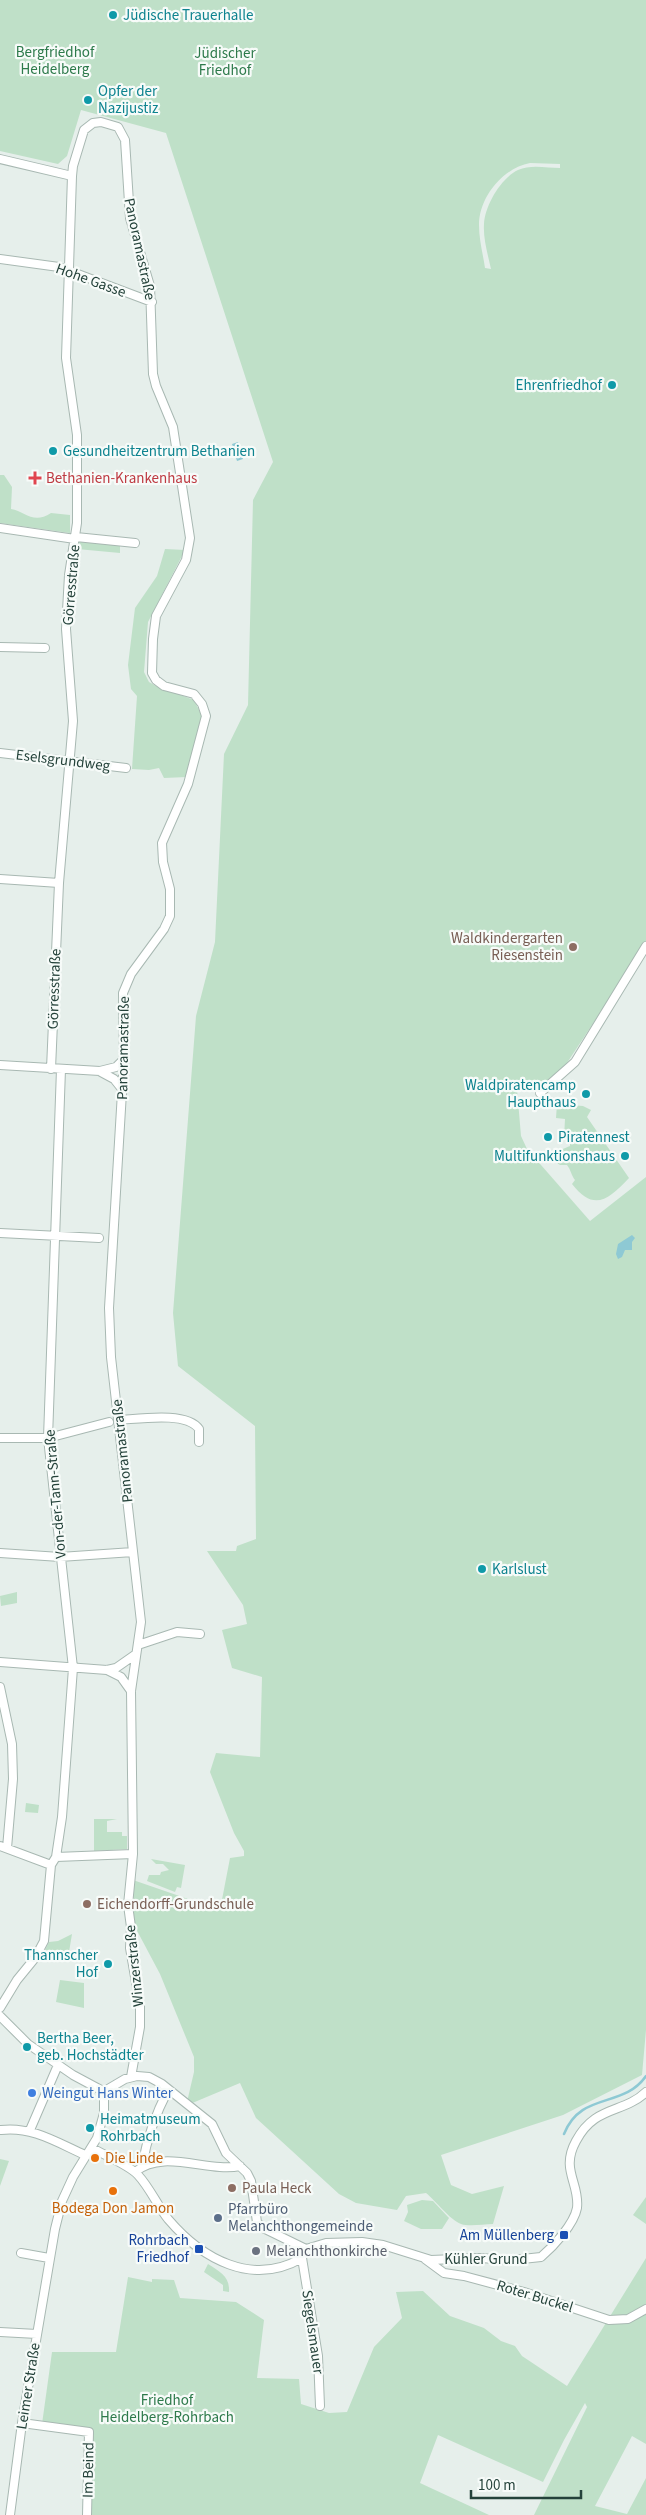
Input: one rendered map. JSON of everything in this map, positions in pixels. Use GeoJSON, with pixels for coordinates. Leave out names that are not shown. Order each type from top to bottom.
{"type":"FeatureCollection","features":[{"type":"Feature","properties":{"kind":"street","name":"Panoramastraße"},"geometry":{"type":"LineString","coordinates":[[72,176],[73,166],[84,130],[93,124],[101,122],[118,127],[124,140],[130,218],[147,273],[152,302],[153,374],[173,428],[190,538],[186,560],[156,616],[152,639],[152,673],[156,680],[164,686],[194,694],[202,704],[206,716],[188,784],[162,843],[163,862],[171,894],[170,916],[164,929],[131,974],[123,993],[124,1060],[109,1308],[111,1358],[141,1622],[131,1691],[133,1854]]}},
{"type":"Feature","properties":{"kind":"street"},"geometry":{"type":"LineString","coordinates":[[0,159],[72,176]]}},
{"type":"Feature","properties":{"kind":"street","name":"Görresstraße"},"geometry":{"type":"LineString","coordinates":[[51,1069],[59,883],[74,706],[66,629],[69,576],[75,538],[77,435],[66,358],[72,176]]}},
{"type":"Feature","properties":{"kind":"street","name":"Hohe Gasse"},"geometry":{"type":"LineString","coordinates":[[0,260],[40,263],[68,269],[152,302]]}},
{"type":"Feature","properties":{"kind":"street"},"geometry":{"type":"LineString","coordinates":[[0,528],[75,538],[135,543]]}},
{"type":"Feature","properties":{"kind":"street"},"geometry":{"type":"LineString","coordinates":[[0,647],[45,648]]}},
{"type":"Feature","properties":{"kind":"street","name":"Eselsgrundweg"},"geometry":{"type":"LineString","coordinates":[[0,753],[126,768]]}},
{"type":"Feature","properties":{"kind":"street"},"geometry":{"type":"LineString","coordinates":[[0,879],[59,883]]}},
{"type":"Feature","properties":{"kind":"street"},"geometry":{"type":"LineString","coordinates":[[540,1093],[575,1062],[646,946]]}},
{"type":"Feature","properties":{"kind":"street"},"geometry":{"type":"LineString","coordinates":[[0,1065],[100,1071],[116,1067],[124,1060]]}},
{"type":"Feature","properties":{"kind":"street","name":"Von-der-Tann-Straße"},"geometry":{"type":"LineString","coordinates":[[52,1865],[56,1857],[62,1817],[73,1668],[48,1438],[61,1070]]}},
{"type":"Feature","properties":{"kind":"street"},"geometry":{"type":"LineString","coordinates":[[100,1071],[114,1079],[122,1089]]}},
{"type":"Feature","properties":{"kind":"street"},"geometry":{"type":"LineString","coordinates":[[0,1233],[99,1238]]}},
{"type":"Feature","properties":{"kind":"street"},"geometry":{"type":"LineString","coordinates":[[119,1420],[158,1418],[190,1422],[199,1429],[200,1442]]}},
{"type":"Feature","properties":{"kind":"street"},"geometry":{"type":"LineString","coordinates":[[0,1438],[48,1438],[109,1422]]}},
{"type":"Feature","properties":{"kind":"street"},"geometry":{"type":"LineString","coordinates":[[0,1553],[60,1556],[133,1552]]}},
{"type":"Feature","properties":{"kind":"street"},"geometry":{"type":"LineString","coordinates":[[138,1645],[177,1632],[200,1634]]}},
{"type":"Feature","properties":{"kind":"street"},"geometry":{"type":"LineString","coordinates":[[107,1670],[124,1663],[136,1654]]}},
{"type":"Feature","properties":{"kind":"street"},"geometry":{"type":"LineString","coordinates":[[0,1662],[107,1670],[121,1677],[131,1691]]}},
{"type":"Feature","properties":{"kind":"street"},"geometry":{"type":"LineString","coordinates":[[0,1687],[12,1744],[13,1780],[4,1847],[52,1865],[44,1941],[35,1958],[17,1980],[0,2008]]}},
{"type":"Feature","properties":{"kind":"street"},"geometry":{"type":"LineString","coordinates":[[56,1857],[133,1854]]}},
{"type":"Feature","properties":{"kind":"street","name":"Winzerstraße"},"geometry":{"type":"LineString","coordinates":[[130,2077],[140,2027],[140,2006],[130,1948],[131,1927],[128,1905],[133,1854]]}},
{"type":"Feature","properties":{"kind":"street"},"geometry":{"type":"LineString","coordinates":[[0,2016],[28,2044],[58,2065],[103,2092],[130,2077],[149,2077],[212,2124],[226,2153],[247,2172],[251,2181],[257,2222],[264,2228],[306,2249],[302,2258],[272,2270],[255,2271],[223,2262],[196,2244],[169,2220],[135,2172],[92,2148]]}},
{"type":"Feature","properties":{"kind":"street"},"geometry":{"type":"LineString","coordinates":[[30,2130],[58,2065]]}},
{"type":"Feature","properties":{"kind":"street"},"geometry":{"type":"LineString","coordinates":[[142,2166],[147,2139],[155,2114],[168,2090]]}},
{"type":"Feature","properties":{"kind":"street","name":"Leimer Straße"},"geometry":{"type":"LineString","coordinates":[[10,2515],[22,2424],[49,2258],[62,2201],[85,2156],[92,2148],[101,2126],[105,2099],[103,2092]]}},
{"type":"Feature","properties":{"kind":"street","name":"Kühler Grund"},"geometry":{"type":"LineString","coordinates":[[306,2249],[334,2242],[372,2242],[425,2259],[479,2258],[513,2260],[542,2257],[566,2228],[575,2213],[577,2202],[569,2164],[576,2140],[597,2116],[634,2100],[646,2092]]}},
{"type":"Feature","properties":{"kind":"street"},"geometry":{"type":"LineString","coordinates":[[1,2130],[16,2128],[30,2130],[85,2156]]}},
{"type":"Feature","properties":{"kind":"street"},"geometry":{"type":"LineString","coordinates":[[135,2172],[142,2166],[184,2162],[225,2168],[240,2166]]}},
{"type":"Feature","properties":{"kind":"street"},"geometry":{"type":"LineString","coordinates":[[21,2253],[49,2258]]}},
{"type":"Feature","properties":{"kind":"street","name":"Siegelsmauer"},"geometry":{"type":"LineString","coordinates":[[302,2258],[318,2356],[320,2406]]}},
{"type":"Feature","properties":{"kind":"street","name":"Roter Buckel"},"geometry":{"type":"LineString","coordinates":[[425,2259],[444,2273],[464,2276],[524,2292],[609,2320],[628,2319],[646,2309]]}},
{"type":"Feature","properties":{"kind":"street"},"geometry":{"type":"LineString","coordinates":[[0,2332],[36,2334]]}},
{"type":"Feature","properties":{"kind":"street","name":"Im Beind"},"geometry":{"type":"LineString","coordinates":[[22,2424],[89,2432],[87,2515]]}},
{"type":"Feature","properties":{"kind":"green space"},"geometry":{"type":"Polygon","coordinates":[[[0,0],[646,0],[646,943],[563,1069],[547,1081],[517,1089],[521,1136],[527,1149],[590,1221],[646,1177],[646,2030],[642,2075],[563,2115],[441,2155],[451,2185],[472,2194],[504,2186],[493,2224],[461,2224],[452,2219],[426,2193],[406,2196],[397,2210],[356,2203],[339,2194],[256,2118],[240,2083],[190,2104],[187,2102],[194,2072],[194,2057],[160,1974],[134,1925],[133,1880],[220,1910],[230,1858],[244,1856],[244,1851],[234,1833],[210,1772],[216,1753],[260,1757],[262,1677],[232,1668],[222,1630],[247,1624],[243,1605],[207,1551],[236,1551],[237,1546],[256,1539],[255,1426],[178,1366],[173,1313],[196,1016],[215,942],[224,754],[248,705],[253,500],[273,462],[166,133],[81,110],[67,156],[58,164],[0,151],[0,0]],[[530,163],[520,166],[502,177],[494,185],[483,204],[480,215],[480,236],[485,268],[491,269],[484,235],[485,217],[487,209],[500,186],[512,174],[523,168],[560,168],[560,164],[530,163]]]}},
{"type":"Feature","properties":{"kind":"green space"},"geometry":{"type":"Polygon","coordinates":[[[0,475],[4,475],[12,487],[11,509],[34,518],[51,513],[70,515],[70,533],[0,523],[0,475]]]}},
{"type":"Feature","properties":{"kind":"green space"},"geometry":{"type":"Polygon","coordinates":[[[79,540],[120,544],[120,553],[77,549],[79,540]]]}},
{"type":"Feature","properties":{"kind":"green space"},"geometry":{"type":"Polygon","coordinates":[[[165,549],[185,550],[148,622],[144,672],[149,682],[156,686],[194,700],[202,716],[187,777],[164,778],[159,768],[149,770],[132,769],[137,696],[131,689],[128,665],[135,608],[157,576],[165,549]]]}},
{"type":"Feature","properties":{"kind":"green space"},"geometry":{"type":"Polygon","coordinates":[[[557,1104],[583,1106],[591,1110],[587,1117],[629,1178],[608,1197],[601,1200],[587,1198],[572,1184],[575,1180],[567,1165],[557,1163],[558,1151],[570,1146],[570,1138],[564,1138],[565,1119],[556,1118],[557,1104]]]}},
{"type":"Feature","properties":{"kind":"green space"},"geometry":{"type":"Polygon","coordinates":[[[17,1592],[17,1603],[1,1606],[0,1596],[17,1592]]]}},
{"type":"Feature","properties":{"kind":"green space"},"geometry":{"type":"Polygon","coordinates":[[[26,1803],[39,1805],[38,1813],[25,1812],[26,1803]]]}},
{"type":"Feature","properties":{"kind":"green space"},"geometry":{"type":"Polygon","coordinates":[[[94,1819],[117,1819],[107,1821],[107,1832],[122,1832],[122,1836],[127,1836],[127,1849],[94,1851],[94,1819]]]}},
{"type":"Feature","properties":{"kind":"green space"},"geometry":{"type":"Polygon","coordinates":[[[151,1859],[185,1865],[181,1888],[177,1887],[175,1892],[147,1881],[149,1875],[160,1875],[161,1872],[169,1870],[163,1864],[156,1864],[151,1859]]]}},
{"type":"Feature","properties":{"kind":"green space"},"geometry":{"type":"Polygon","coordinates":[[[72,1934],[68,1958],[43,1954],[49,1942],[58,1941],[72,1934]]]}},
{"type":"Feature","properties":{"kind":"green space"},"geometry":{"type":"Polygon","coordinates":[[[60,1980],[84,1983],[84,2008],[56,2002],[60,1980]]]}},
{"type":"Feature","properties":{"kind":"green space"},"geometry":{"type":"Polygon","coordinates":[[[0,2159],[9,2161],[0,2186],[0,2159]]]}},
{"type":"Feature","properties":{"kind":"green space"},"geometry":{"type":"Polygon","coordinates":[[[646,2197],[646,2224],[633,2215],[646,2197]]]}},
{"type":"Feature","properties":{"kind":"green space"},"geometry":{"type":"Polygon","coordinates":[[[422,2200],[433,2201],[449,2218],[442,2229],[421,2229],[404,2221],[408,2212],[407,2205],[422,2200]]]}},
{"type":"Feature","properties":{"kind":"green space","name":"Friedhof Heidelberg-Rohrbach"},"geometry":{"type":"Polygon","coordinates":[[[646,2258],[646,2444],[632,2436],[595,2506],[627,2514],[646,2478],[646,2515],[534,2515],[587,2407],[585,2403],[543,2482],[438,2435],[420,2483],[489,2515],[90,2515],[92,2429],[42,2424],[52,2352],[116,2352],[128,2277],[152,2282],[152,2279],[174,2280],[180,2298],[236,2302],[264,2320],[257,2378],[299,2379],[301,2404],[329,2413],[347,2412],[374,2347],[402,2318],[396,2292],[423,2291],[450,2316],[484,2328],[501,2341],[515,2346],[522,2356],[567,2386],[646,2258]]]}},
{"type":"Feature","properties":{"kind":"green space"},"geometry":{"type":"Polygon","coordinates":[[[208,2264],[226,2278],[229,2292],[223,2291],[223,2285],[204,2272],[208,2264]]]}},
{"type":"Feature","properties":{"kind":"water"},"geometry":{"type":"Polygon","coordinates":[[[238,442],[243,459],[237,461],[232,444],[238,442]]]}},
{"type":"Feature","properties":{"kind":"water"},"geometry":{"type":"Polygon","coordinates":[[[632,1235],[635,1238],[632,1242],[632,1250],[625,1250],[622,1257],[618,1259],[616,1254],[618,1244],[632,1235]]]}},
{"type":"Feature","properties":{"kind":"waterway"},"geometry":{"type":"LineString","coordinates":[[564,2134],[571,2121],[581,2111],[591,2105],[626,2093],[637,2086],[646,2076]]}},
{"type":"Feature","properties":{"kind":"place","name":"Jüdische Trauerhalle"},"geometry":{"type":"Point","coordinates":[113,15]}},
{"type":"Feature","properties":{"kind":"place","name":"Opfer der Nazijustiz"},"geometry":{"type":"Point","coordinates":[88,100]}},
{"type":"Feature","properties":{"kind":"place","name":"Ehrenfriedhof"},"geometry":{"type":"Point","coordinates":[612,385]}},
{"type":"Feature","properties":{"kind":"place","name":"Gesundheitzentrum Bethanien"},"geometry":{"type":"Point","coordinates":[53,451]}},
{"type":"Feature","properties":{"kind":"place","name":"Bethanien-Krankenhaus"},"geometry":{"type":"Point","coordinates":[35,478]}},
{"type":"Feature","properties":{"kind":"place","name":"Waldkindergarten Riesenstein"},"geometry":{"type":"Point","coordinates":[573,947]}},
{"type":"Feature","properties":{"kind":"place","name":"Waldpiratencamp Haupthaus"},"geometry":{"type":"Point","coordinates":[586,1094]}},
{"type":"Feature","properties":{"kind":"place","name":"Piratennest"},"geometry":{"type":"Point","coordinates":[548,1137]}},
{"type":"Feature","properties":{"kind":"place","name":"Multifunktionshaus"},"geometry":{"type":"Point","coordinates":[625,1156]}},
{"type":"Feature","properties":{"kind":"place","name":"Karlslust"},"geometry":{"type":"Point","coordinates":[482,1569]}},
{"type":"Feature","properties":{"kind":"place","name":"Eichendorff-Grundschule"},"geometry":{"type":"Point","coordinates":[87,1904]}},
{"type":"Feature","properties":{"kind":"place","name":"Thannscher Hof"},"geometry":{"type":"Point","coordinates":[108,1964]}},
{"type":"Feature","properties":{"kind":"place","name":"Bertha Beer, geb. Hochstädter"},"geometry":{"type":"Point","coordinates":[27,2047]}},
{"type":"Feature","properties":{"kind":"place","name":"Weingut Hans Winter"},"geometry":{"type":"Point","coordinates":[32,2093]}},
{"type":"Feature","properties":{"kind":"place","name":"Heimatmuseum Rohrbach"},"geometry":{"type":"Point","coordinates":[90,2128]}},
{"type":"Feature","properties":{"kind":"place","name":"Die Linde"},"geometry":{"type":"Point","coordinates":[95,2158]}},
{"type":"Feature","properties":{"kind":"place","name":"Paula Heck"},"geometry":{"type":"Point","coordinates":[232,2188]}},
{"type":"Feature","properties":{"kind":"place","name":"Bodega Don Jamon"},"geometry":{"type":"Point","coordinates":[113,2191]}},
{"type":"Feature","properties":{"kind":"place","name":"Pfarrbüro Melanchthongemeinde"},"geometry":{"type":"Point","coordinates":[218,2218]}},
{"type":"Feature","properties":{"kind":"place","name":"Am Müllenberg"},"geometry":{"type":"Point","coordinates":[564,2235]}},
{"type":"Feature","properties":{"kind":"place","name":"Rohrbach Friedhof"},"geometry":{"type":"Point","coordinates":[199,2249]}},
{"type":"Feature","properties":{"kind":"place","name":"Melanchthonkirche"},"geometry":{"type":"Point","coordinates":[256,2251]}},
{"type":"Feature","properties":{"kind":"park label","name":"Bergfriedhof Heidelberg"},"geometry":{"type":"Point","coordinates":[55,60]}},
{"type":"Feature","properties":{"kind":"park label","name":"Jüdischer Friedhof"},"geometry":{"type":"Point","coordinates":[225,62]}}]}
